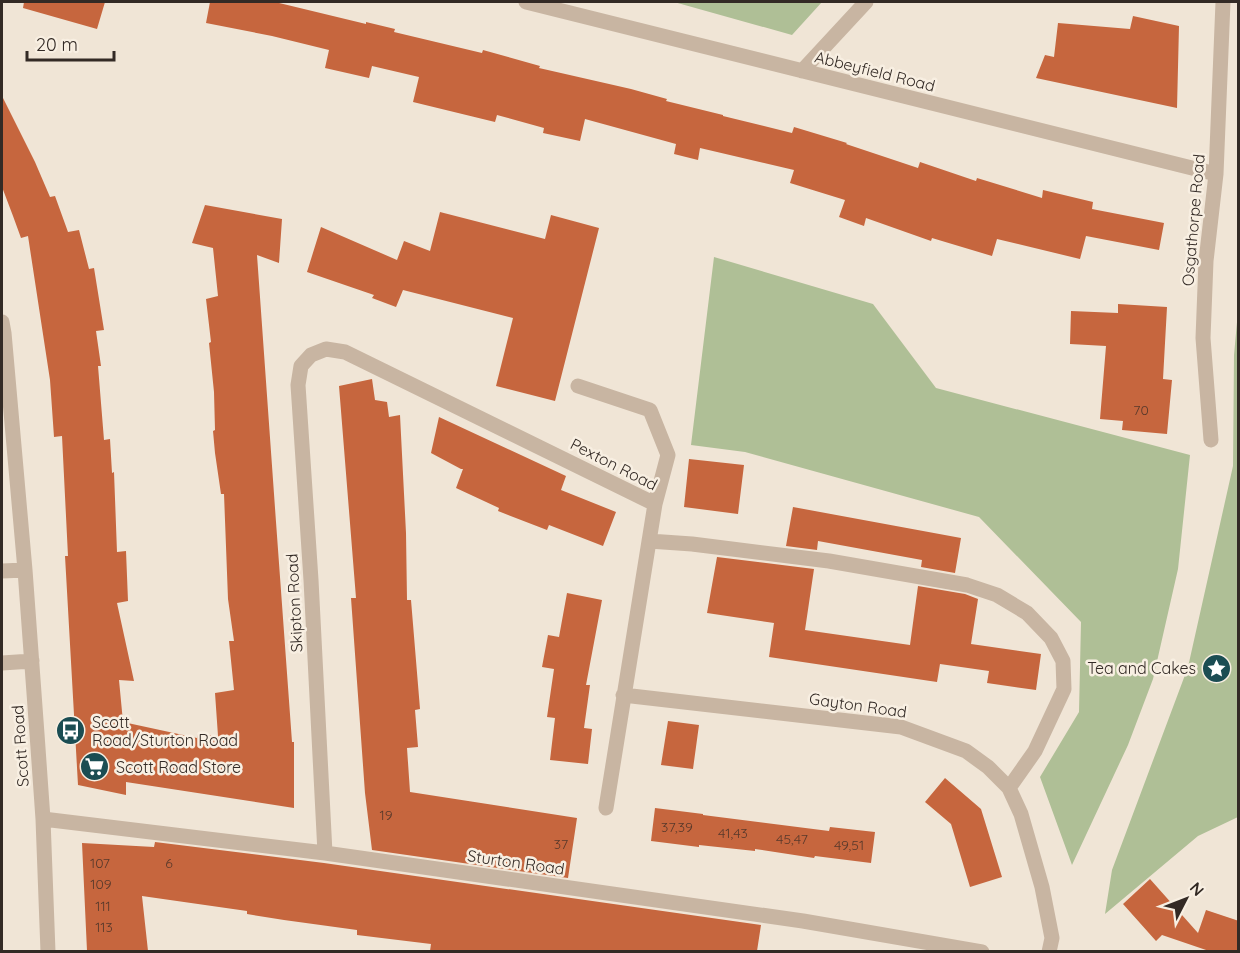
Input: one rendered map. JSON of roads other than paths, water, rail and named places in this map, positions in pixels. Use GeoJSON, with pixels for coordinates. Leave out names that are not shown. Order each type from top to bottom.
{"type":"FeatureCollection","features":[{"type":"Feature","properties":{"kind":"street","name":"Abbeyfield Road"},"geometry":{"type":"LineString","coordinates":[[526,2],[1216,174]]}},
{"type":"Feature","properties":{"kind":"street"},"geometry":{"type":"LineString","coordinates":[[802,72],[866,2]]}},
{"type":"Feature","properties":{"kind":"street","name":"Osgathorpe Road"},"geometry":{"type":"LineString","coordinates":[[1211,440],[1203,338],[1206,261],[1216,174],[1222,2]]}},
{"type":"Feature","properties":{"kind":"street","name":"Scott Road"},"geometry":{"type":"LineString","coordinates":[[2,322],[32,662],[43,819],[48,951]]}},
{"type":"Feature","properties":{"kind":"street","name":"Pexton Road"},"geometry":{"type":"LineString","coordinates":[[311,355],[326,349],[345,352],[655,504],[606,808]]}},
{"type":"Feature","properties":{"kind":"street","name":"Skipton Road"},"geometry":{"type":"LineString","coordinates":[[311,355],[301,366],[298,385],[326,853]]}},
{"type":"Feature","properties":{"kind":"street"},"geometry":{"type":"LineString","coordinates":[[578,386],[650,410],[668,455],[655,504]]}},
{"type":"Feature","properties":{"kind":"street"},"geometry":{"type":"LineString","coordinates":[[649,541],[829,561],[967,585],[997,595],[1027,613],[1051,638],[1063,661],[1064,689],[1035,751],[1009,788]]}},
{"type":"Feature","properties":{"kind":"street"},"geometry":{"type":"LineString","coordinates":[[2,571],[25,570]]}},
{"type":"Feature","properties":{"kind":"street"},"geometry":{"type":"LineString","coordinates":[[2,663],[32,662]]}},
{"type":"Feature","properties":{"kind":"street","name":"Gayton Road"},"geometry":{"type":"LineString","coordinates":[[623,695],[901,727],[966,751],[988,766],[1009,788],[1021,814],[1042,887],[1052,938],[1049,951]]}},
{"type":"Feature","properties":{"kind":"street","name":"Sturton Road"},"geometry":{"type":"LineString","coordinates":[[43,819],[326,853],[803,921],[982,951]]}},
{"type":"Feature","properties":{"kind":"place","name":"Tea and Cakes"},"geometry":{"type":"Point","coordinates":[1217,668]}},
{"type":"Feature","properties":{"kind":"place","name":"Scott Road/Sturton Road"},"geometry":{"type":"Point","coordinates":[71,731]}},
{"type":"Feature","properties":{"kind":"place","name":"Scott Road Store"},"geometry":{"type":"Point","coordinates":[95,767]}}]}
